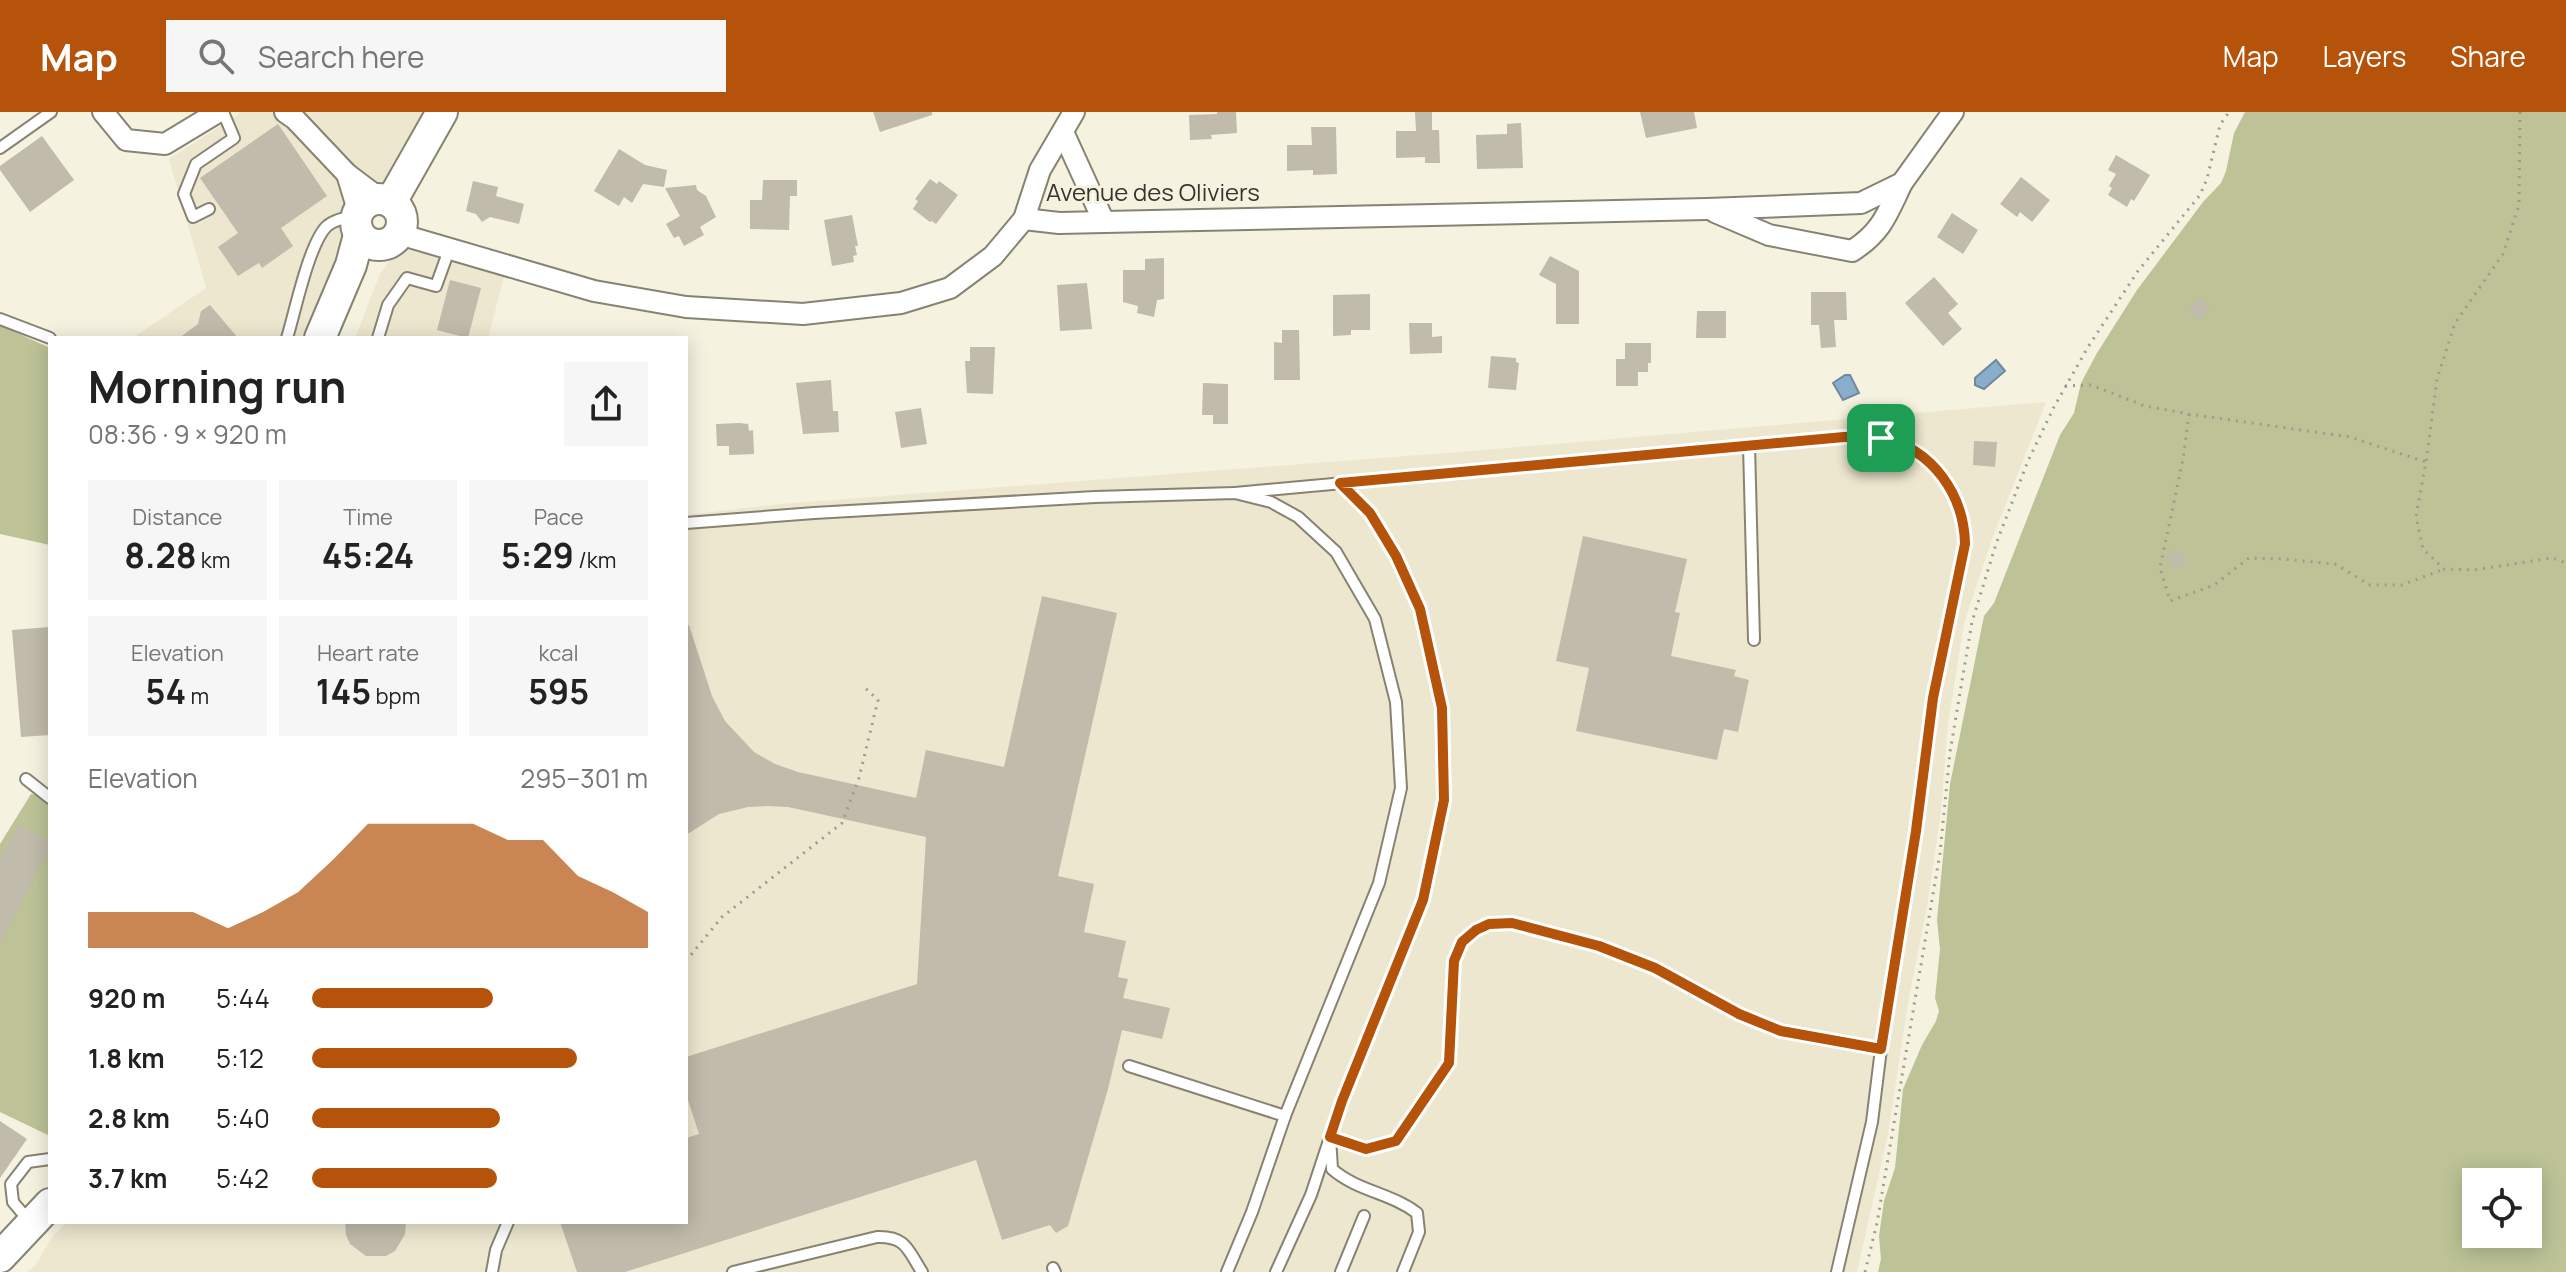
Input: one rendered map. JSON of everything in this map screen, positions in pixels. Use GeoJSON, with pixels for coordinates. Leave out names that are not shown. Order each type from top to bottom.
{"type":"FeatureCollection","features":[{"type":"Feature","properties":{"kind":"main road"},"geometry":{"type":"LineString","coordinates":[[321,336],[374,220],[442,112]]}},
{"type":"Feature","properties":{"kind":"main road"},"geometry":{"type":"LineString","coordinates":[[342,336],[364,270],[374,220]]}},
{"type":"Feature","properties":{"kind":"main road"},"geometry":{"type":"LineString","coordinates":[[0,1257],[41,1214]]}},
{"type":"Feature","properties":{"kind":"street"},"geometry":{"type":"LineString","coordinates":[[103,112],[126,140],[165,144],[220,112]]}},
{"type":"Feature","properties":{"kind":"street","name":"Avenue des Oliviers"},"geometry":{"type":"LineString","coordinates":[[285,112],[347,174],[374,220],[449,250],[594,291],[686,307],[803,314],[901,303],[950,288],[993,256],[1024,219],[1059,223],[1861,203],[1902,183]]}},
{"type":"Feature","properties":{"kind":"street"},"geometry":{"type":"LineString","coordinates":[[1024,219],[1040,170],[1074,112]]}},
{"type":"Feature","properties":{"kind":"street","name":"Avenue des Oliviers"},"geometry":{"type":"LineString","coordinates":[[1707,209],[1769,235],[1852,251],[1871,239],[1902,183],[1953,112]]}},
{"type":"Feature","properties":{"kind":"street"},"geometry":{"type":"LineString","coordinates":[[1063,132],[1104,222]]}},
{"type":"Feature","properties":{"kind":"lane"},"geometry":{"type":"LineString","coordinates":[[0,148],[51,112]]}},
{"type":"Feature","properties":{"kind":"lane"},"geometry":{"type":"LineString","coordinates":[[209,209],[193,217],[184,194],[196,164],[234,138],[220,112]]}},
{"type":"Feature","properties":{"kind":"lane"},"geometry":{"type":"LineString","coordinates":[[288,336],[315,247],[324,229],[338,220],[374,220]]}},
{"type":"Feature","properties":{"kind":"lane"},"geometry":{"type":"LineString","coordinates":[[379,336],[388,305],[407,278],[436,286],[449,250]]}},
{"type":"Feature","properties":{"kind":"lane"},"geometry":{"type":"LineString","coordinates":[[0,319],[48,337]]}},
{"type":"Feature","properties":{"kind":"lane"},"geometry":{"type":"LineString","coordinates":[[688,523],[1095,497],[1235,493],[1844,437],[1881,438],[1904,446],[1928,460],[1946,479],[1956,499],[1965,524],[1965,544],[1933,698],[1872,1122],[1837,1272]]}},
{"type":"Feature","properties":{"kind":"lane"},"geometry":{"type":"LineString","coordinates":[[1749,445],[1754,640]]}},
{"type":"Feature","properties":{"kind":"lane"},"geometry":{"type":"LineString","coordinates":[[1276,1272],[1311,1195],[1342,1101],[1423,900],[1444,800],[1442,708],[1420,609],[1396,556],[1370,513],[1340,483]]}},
{"type":"Feature","properties":{"kind":"lane"},"geometry":{"type":"LineString","coordinates":[[1227,1272],[1252,1212],[1285,1116],[1379,883],[1401,788],[1396,702],[1375,619],[1336,552],[1298,517],[1271,502],[1235,493]]}},
{"type":"Feature","properties":{"kind":"lane"},"geometry":{"type":"LineString","coordinates":[[26,779],[48,796]]}},
{"type":"Feature","properties":{"kind":"lane"},"geometry":{"type":"LineString","coordinates":[[1330,1137],[1366,1149],[1396,1141],[1449,1063],[1454,961],[1462,942],[1489,924],[1512,923],[1599,946],[1655,968],[1739,1014],[1781,1031],[1881,1049]]}},
{"type":"Feature","properties":{"kind":"lane"},"geometry":{"type":"LineString","coordinates":[[1129,1066],[1285,1116]]}},
{"type":"Feature","properties":{"kind":"lane"},"geometry":{"type":"LineString","coordinates":[[1330,1137],[1332,1169],[1345,1180],[1405,1204],[1417,1213],[1419,1232],[1403,1272]]}},
{"type":"Feature","properties":{"kind":"lane"},"geometry":{"type":"LineString","coordinates":[[41,1214],[13,1202],[11,1184],[28,1162],[48,1159]]}},
{"type":"Feature","properties":{"kind":"lane"},"geometry":{"type":"LineString","coordinates":[[1341,1272],[1364,1216]]}},
{"type":"Feature","properties":{"kind":"lane"},"geometry":{"type":"LineString","coordinates":[[492,1272],[496,1250],[507,1224]]}},
{"type":"Feature","properties":{"kind":"lane"},"geometry":{"type":"LineString","coordinates":[[733,1272],[877,1237],[894,1236],[905,1244],[922,1272]]}},
{"type":"Feature","properties":{"kind":"path"},"geometry":{"type":"LineString","coordinates":[[1865,1272],[1877,1223],[1940,853],[1950,752],[1972,622],[1996,544],[2028,461],[2065,386],[2138,271],[2200,195],[2220,125],[2229,112]]}},
{"type":"Feature","properties":{"kind":"path"},"geometry":{"type":"LineString","coordinates":[[2444,569],[2423,549],[2416,516],[2437,379],[2455,323],[2503,254],[2519,205],[2520,112]]}},
{"type":"Feature","properties":{"kind":"path"},"geometry":{"type":"LineString","coordinates":[[2065,386],[2091,385],[2145,406],[2189,414],[2350,437],[2426,462]]}},
{"type":"Feature","properties":{"kind":"path"},"geometry":{"type":"LineString","coordinates":[[2189,414],[2183,459],[2160,568],[2170,601],[2214,585],[2249,558],[2335,564],[2370,585],[2402,585],[2444,569],[2474,570],[2552,558],[2566,563]]}},
{"type":"Feature","properties":{"kind":"path"},"geometry":{"type":"LineString","coordinates":[[688,959],[722,917],[842,823],[859,778],[878,700],[863,686]]}},
{"type":"Feature","properties":{"kind":"shaded area"},"geometry":{"type":"Polygon","coordinates":[[[242,112],[427,112],[391,176],[316,336],[136,336],[206,288],[169,159],[242,112]]]}},
{"type":"Feature","properties":{"kind":"shaded area"},"geometry":{"type":"Polygon","coordinates":[[[399,248],[505,273],[489,336],[356,336],[380,274],[399,248]]]}},
{"type":"Feature","properties":{"kind":"shaded area"},"geometry":{"type":"Polygon","coordinates":[[[2046,402],[1991,542],[1964,623],[1948,724],[1941,812],[1928,901],[1908,1003],[1888,1134],[1857,1272],[26,1272],[35,1266],[64,1224],[688,1224],[688,515],[781,504],[1459,452],[2046,402]]]}},
{"type":"Feature","properties":{"kind":"green space"},"geometry":{"type":"Polygon","coordinates":[[[2245,112],[2566,112],[2566,1272],[1878,1272],[1881,1259],[1879,1236],[1884,1201],[1895,1168],[1903,1089],[1939,1011],[1935,998],[1940,949],[1937,920],[1950,784],[1984,616],[1994,603],[2060,435],[2074,413],[2081,383],[2097,353],[2137,290],[2203,202],[2221,183],[2234,133],[2245,112]]]}},
{"type":"Feature","properties":{"kind":"green space"},"geometry":{"type":"Polygon","coordinates":[[[0,325],[48,347],[48,545],[0,534],[0,325]]]}},
{"type":"Feature","properties":{"kind":"green space"},"geometry":{"type":"Polygon","coordinates":[[[31,794],[48,798],[48,1135],[0,1112],[0,844],[31,794]]]}},
{"type":"Feature","properties":{"kind":"water"},"geometry":{"type":"Polygon","coordinates":[[[1996,360],[2005,371],[1984,389],[1975,385],[1975,378],[1996,360]]]}},
{"type":"Feature","properties":{"kind":"water"},"geometry":{"type":"Polygon","coordinates":[[[1850,375],[1859,393],[1843,400],[1833,383],[1850,375]]]}},
{"type":"Feature","properties":{"kind":"building"},"geometry":{"type":"Polygon","coordinates":[[[873,112],[932,112],[932,115],[880,132],[873,112]]]}},
{"type":"Feature","properties":{"kind":"building"},"geometry":{"type":"Polygon","coordinates":[[[1236,112],[1237,133],[1190,140],[1189,115],[1236,112]]]}},
{"type":"Feature","properties":{"kind":"building"},"geometry":{"type":"Polygon","coordinates":[[[1415,112],[1432,112],[1432,130],[1439,130],[1440,163],[1425,163],[1425,157],[1396,158],[1396,131],[1416,131],[1415,112]]]}},
{"type":"Feature","properties":{"kind":"building"},"geometry":{"type":"Polygon","coordinates":[[[1640,112],[1694,112],[1697,128],[1646,138],[1640,112]]]}},
{"type":"Feature","properties":{"kind":"building"},"geometry":{"type":"Polygon","coordinates":[[[1521,123],[1523,168],[1477,169],[1476,135],[1507,134],[1507,124],[1521,123]]]}},
{"type":"Feature","properties":{"kind":"building"},"geometry":{"type":"Polygon","coordinates":[[[278,124],[327,196],[281,228],[293,246],[262,268],[259,263],[238,276],[218,247],[238,233],[200,178],[278,124]]]}},
{"type":"Feature","properties":{"kind":"building"},"geometry":{"type":"Polygon","coordinates":[[[1311,127],[1336,127],[1337,174],[1313,175],[1313,170],[1287,171],[1287,145],[1312,145],[1311,127]]]}},
{"type":"Feature","properties":{"kind":"building"},"geometry":{"type":"Polygon","coordinates":[[[42,136],[74,180],[30,212],[0,166],[42,136]]]}},
{"type":"Feature","properties":{"kind":"building"},"geometry":{"type":"Polygon","coordinates":[[[619,149],[645,165],[667,170],[664,187],[643,184],[632,203],[624,197],[619,206],[594,191],[619,149]]]}},
{"type":"Feature","properties":{"kind":"building"},"geometry":{"type":"Polygon","coordinates":[[[2116,155],[2150,175],[2127,207],[2108,195],[2116,174],[2108,170],[2116,155]]]}},
{"type":"Feature","properties":{"kind":"building"},"geometry":{"type":"Polygon","coordinates":[[[2021,177],[2050,200],[2032,222],[2020,212],[2017,217],[2000,204],[2021,177]]]}},
{"type":"Feature","properties":{"kind":"building"},"geometry":{"type":"Polygon","coordinates":[[[930,179],[937,184],[939,181],[958,195],[936,224],[913,209],[918,201],[915,199],[930,179]]]}},
{"type":"Feature","properties":{"kind":"building"},"geometry":{"type":"Polygon","coordinates":[[[763,180],[797,180],[797,196],[790,196],[789,230],[750,229],[750,200],[762,200],[763,180]]]}},
{"type":"Feature","properties":{"kind":"building"},"geometry":{"type":"Polygon","coordinates":[[[473,181],[498,187],[496,196],[524,204],[519,224],[490,217],[482,222],[476,214],[466,211],[473,181]]]}},
{"type":"Feature","properties":{"kind":"building"},"geometry":{"type":"Polygon","coordinates":[[[696,185],[697,190],[706,196],[716,217],[700,227],[704,235],[684,246],[679,236],[674,238],[666,224],[680,216],[665,188],[696,185]]]}},
{"type":"Feature","properties":{"kind":"building"},"geometry":{"type":"Polygon","coordinates":[[[1952,213],[1978,230],[1963,254],[1937,237],[1952,213]]]}},
{"type":"Feature","properties":{"kind":"building"},"geometry":{"type":"Polygon","coordinates":[[[852,215],[857,255],[853,256],[854,262],[832,266],[824,220],[852,215]]]}},
{"type":"Feature","properties":{"kind":"building"},"geometry":{"type":"Polygon","coordinates":[[[1550,256],[1579,271],[1579,324],[1556,324],[1556,284],[1539,275],[1550,256]]]}},
{"type":"Feature","properties":{"kind":"building"},"geometry":{"type":"Polygon","coordinates":[[[1164,258],[1164,299],[1157,300],[1154,317],[1137,313],[1138,306],[1123,302],[1123,270],[1145,270],[1145,259],[1164,258]]]}},
{"type":"Feature","properties":{"kind":"building"},"geometry":{"type":"Polygon","coordinates":[[[1934,277],[1958,304],[1948,313],[1962,329],[1943,346],[1905,303],[1934,277]]]}},
{"type":"Feature","properties":{"kind":"building"},"geometry":{"type":"Polygon","coordinates":[[[450,280],[481,288],[469,336],[437,330],[450,280]]]}},
{"type":"Feature","properties":{"kind":"building"},"geometry":{"type":"Polygon","coordinates":[[[1087,283],[1092,329],[1060,331],[1057,285],[1087,283]]]}},
{"type":"Feature","properties":{"kind":"building"},"geometry":{"type":"Polygon","coordinates":[[[1811,292],[1846,292],[1847,320],[1834,320],[1836,347],[1821,348],[1819,325],[1811,325],[1811,292]]]}},
{"type":"Feature","properties":{"kind":"building"},"geometry":{"type":"Polygon","coordinates":[[[1370,294],[1370,330],[1351,330],[1351,335],[1333,336],[1333,295],[1370,294]]]}},
{"type":"Feature","properties":{"kind":"building"},"geometry":{"type":"Polygon","coordinates":[[[2198,298],[2211,307],[2199,320],[2188,311],[2198,298]]]}},
{"type":"Feature","properties":{"kind":"building"},"geometry":{"type":"Polygon","coordinates":[[[210,305],[236,336],[182,336],[198,324],[201,311],[210,305]]]}},
{"type":"Feature","properties":{"kind":"building"},"geometry":{"type":"Polygon","coordinates":[[[1697,311],[1726,311],[1726,338],[1696,338],[1697,311]]]}},
{"type":"Feature","properties":{"kind":"building"},"geometry":{"type":"Polygon","coordinates":[[[1409,323],[1432,323],[1432,337],[1442,336],[1442,353],[1410,354],[1409,323]]]}},
{"type":"Feature","properties":{"kind":"building"},"geometry":{"type":"Polygon","coordinates":[[[1282,330],[1299,330],[1300,380],[1274,380],[1274,342],[1282,343],[1282,330]]]}},
{"type":"Feature","properties":{"kind":"building"},"geometry":{"type":"Polygon","coordinates":[[[1625,343],[1651,343],[1651,363],[1648,363],[1648,372],[1638,372],[1638,386],[1616,386],[1616,359],[1625,359],[1625,343]]]}},
{"type":"Feature","properties":{"kind":"building"},"geometry":{"type":"Polygon","coordinates":[[[970,347],[995,347],[993,394],[967,393],[965,361],[970,361],[970,347]]]}},
{"type":"Feature","properties":{"kind":"building"},"geometry":{"type":"Polygon","coordinates":[[[1491,356],[1516,358],[1519,363],[1516,390],[1488,388],[1491,356]]]}},
{"type":"Feature","properties":{"kind":"building"},"geometry":{"type":"Polygon","coordinates":[[[831,380],[833,411],[838,411],[839,432],[803,434],[796,383],[831,380]]]}},
{"type":"Feature","properties":{"kind":"building"},"geometry":{"type":"Polygon","coordinates":[[[1203,383],[1228,384],[1228,424],[1213,424],[1213,415],[1202,415],[1203,383]]]}},
{"type":"Feature","properties":{"kind":"building"},"geometry":{"type":"Polygon","coordinates":[[[921,408],[927,444],[901,448],[895,412],[921,408]]]}},
{"type":"Feature","properties":{"kind":"building"},"geometry":{"type":"Polygon","coordinates":[[[716,424],[748,424],[749,431],[753,430],[754,454],[729,455],[729,446],[717,446],[716,424]]]}},
{"type":"Feature","properties":{"kind":"building"},"geometry":{"type":"Polygon","coordinates":[[[1974,441],[1997,442],[1995,467],[1973,465],[1974,441]]]}},
{"type":"Feature","properties":{"kind":"building"},"geometry":{"type":"Polygon","coordinates":[[[1583,536],[1687,559],[1675,612],[1680,613],[1671,656],[1736,670],[1734,676],[1749,680],[1738,732],[1724,729],[1717,760],[1576,731],[1589,668],[1556,661],[1583,536]]]}},
{"type":"Feature","properties":{"kind":"building"},"geometry":{"type":"Polygon","coordinates":[[[2169,551],[2184,552],[2184,566],[2169,567],[2169,551]]]}},
{"type":"Feature","properties":{"kind":"building"},"geometry":{"type":"Polygon","coordinates":[[[1042,596],[1117,613],[1058,876],[1094,884],[1084,932],[1126,941],[1118,977],[1128,979],[1123,998],[1170,1008],[1162,1039],[1122,1030],[1068,1226],[1056,1233],[1050,1225],[1002,1240],[976,1160],[625,1272],[577,1272],[561,1224],[688,1224],[688,1137],[699,1134],[688,1100],[688,1056],[917,984],[926,837],[788,807],[768,806],[719,814],[688,834],[688,625],[712,696],[725,721],[754,752],[775,764],[916,798],[926,750],[1004,767],[1042,596]]]}},
{"type":"Feature","properties":{"kind":"building"},"geometry":{"type":"Polygon","coordinates":[[[48,627],[48,735],[21,737],[12,630],[48,627]]]}},
{"type":"Feature","properties":{"kind":"building"},"geometry":{"type":"Polygon","coordinates":[[[18,825],[48,841],[48,852],[0,944],[0,860],[18,825]]]}},
{"type":"Feature","properties":{"kind":"building"},"geometry":{"type":"Polygon","coordinates":[[[0,1121],[27,1139],[0,1178],[0,1121]]]}},
{"type":"Feature","properties":{"kind":"building"},"geometry":{"type":"Polygon","coordinates":[[[345,1224],[406,1224],[405,1234],[395,1251],[386,1256],[366,1256],[350,1244],[345,1224]]]}},
{"type":"Feature","properties":{"kind":"route"},"geometry":{"type":"LineString","coordinates":[[1844,437],[1881,438],[1904,446],[1928,460],[1946,479],[1965,524],[1965,544],[1933,698],[1916,831],[1881,1049],[1781,1031],[1739,1014],[1655,968],[1599,946],[1512,923],[1489,924],[1462,942],[1454,961],[1449,1063],[1396,1141],[1366,1149],[1330,1137],[1423,900],[1444,800],[1442,708],[1420,609],[1396,556],[1370,513],[1340,483],[1844,437]]}}]}
